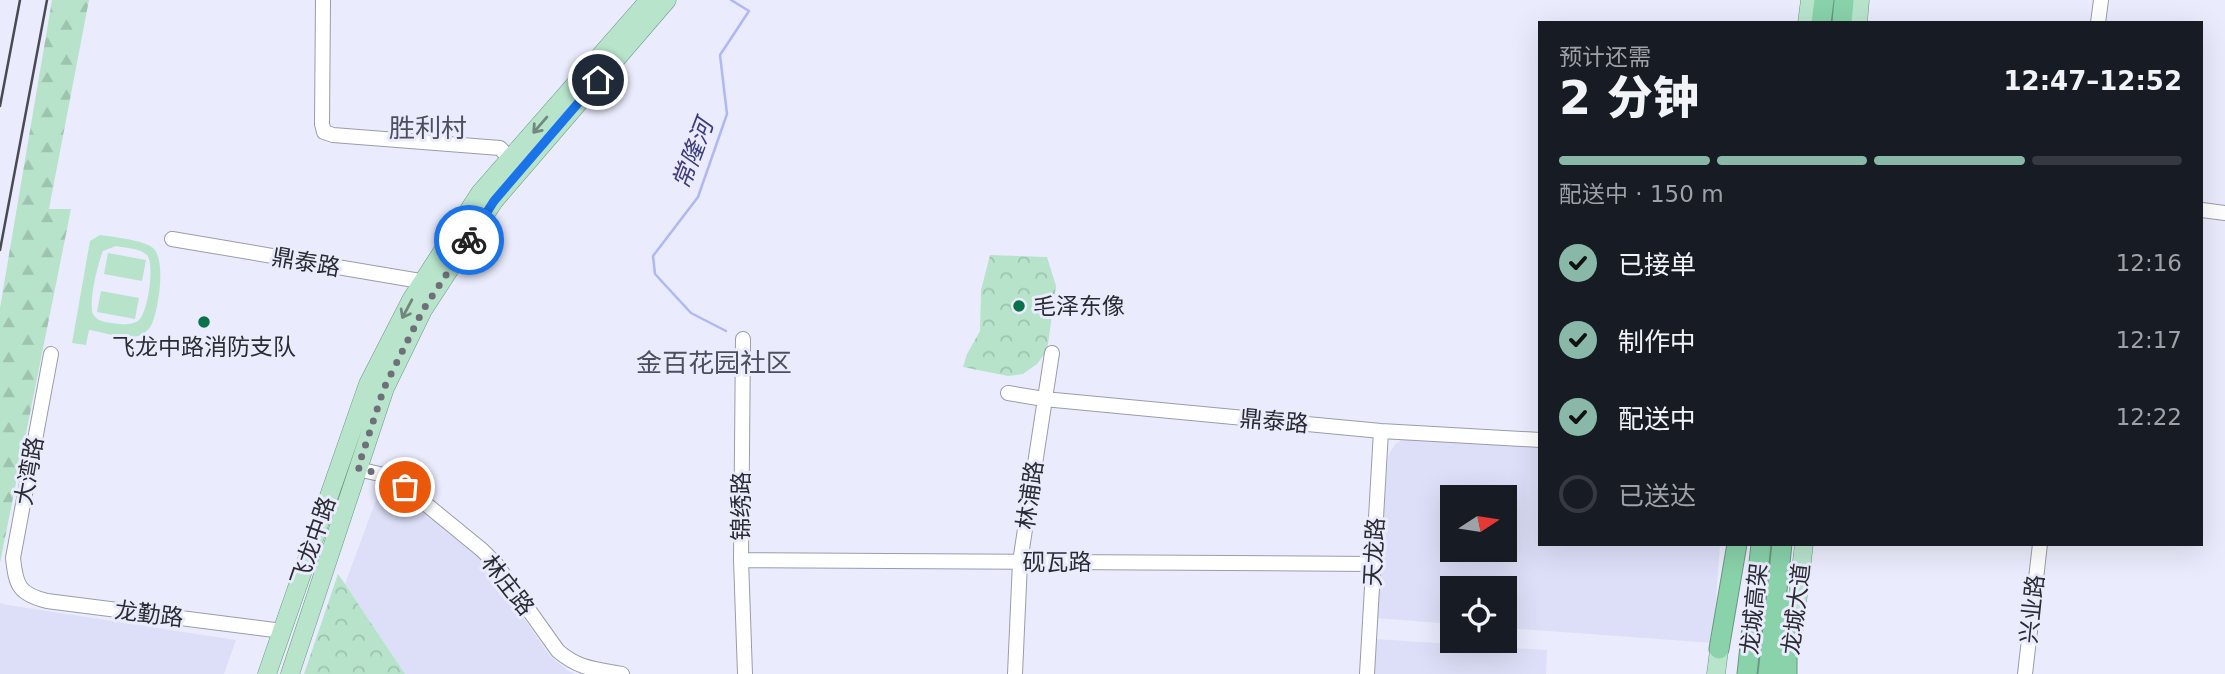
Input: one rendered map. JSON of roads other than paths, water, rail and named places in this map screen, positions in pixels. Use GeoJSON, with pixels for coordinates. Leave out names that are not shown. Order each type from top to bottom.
{"type":"FeatureCollection","features":[{"type":"Feature","properties":{"kind":"highway"},"geometry":{"type":"LineString","coordinates":[[1821,21],[1824,0]]}},
{"type":"Feature","properties":{"kind":"highway"},"geometry":{"type":"LineString","coordinates":[[1842,21],[1844,0]]}},
{"type":"Feature","properties":{"kind":"highway"},"geometry":{"type":"LineString","coordinates":[[1719,649],[1737,546]]}},
{"type":"Feature","properties":{"kind":"highway","name":"龙城高架"},"geometry":{"type":"LineString","coordinates":[[1747,674],[1761,546]]}},
{"type":"Feature","properties":{"kind":"highway","name":"龙城高架"},"geometry":{"type":"LineString","coordinates":[[1768,674],[1782,546]]}},
{"type":"Feature","properties":{"kind":"highway"},"geometry":{"type":"LineString","coordinates":[[1788,674],[1786,617],[1793,546]]}},
{"type":"Feature","properties":{"kind":"main road","name":"飞龙中路"},"geometry":{"type":"LineString","coordinates":[[267,674],[368,384],[423,282],[480,193],[649,0]]}},
{"type":"Feature","properties":{"kind":"main road","name":"飞龙中路"},"geometry":{"type":"LineString","coordinates":[[290,674],[384,388],[423,310],[494,201],[667,0]]}},
{"type":"Feature","properties":{"kind":"main road"},"geometry":{"type":"LineString","coordinates":[[1807,21],[1811,0]]}},
{"type":"Feature","properties":{"kind":"main road"},"geometry":{"type":"LineString","coordinates":[[1858,21],[1860,0]]}},
{"type":"Feature","properties":{"kind":"main road"},"geometry":{"type":"LineString","coordinates":[[1716,674],[1730,546]]}},
{"type":"Feature","properties":{"kind":"main road","name":"龙城大道"},"geometry":{"type":"LineString","coordinates":[[1788,674],[1804,546]]}},
{"type":"Feature","properties":{"kind":"street"},"geometry":{"type":"LineString","coordinates":[[323,0],[324,132],[332,135],[500,149],[510,159]]}},
{"type":"Feature","properties":{"kind":"street"},"geometry":{"type":"LineString","coordinates":[[2098,21],[2101,0]]}},
{"type":"Feature","properties":{"kind":"street"},"geometry":{"type":"LineString","coordinates":[[2203,210],[2225,213]]}},
{"type":"Feature","properties":{"kind":"street","name":"鼎泰路"},"geometry":{"type":"LineString","coordinates":[[172,239],[441,284]]}},
{"type":"Feature","properties":{"kind":"street","name":"锦绣路"},"geometry":{"type":"LineString","coordinates":[[743,339],[741,560],[745,674]]}},
{"type":"Feature","properties":{"kind":"street","name":"林浦路"},"geometry":{"type":"LineString","coordinates":[[1015,674],[1020,562],[1052,353]]}},
{"type":"Feature","properties":{"kind":"street","name":"大湾路"},"geometry":{"type":"LineString","coordinates":[[20,587],[13,558],[51,354]]}},
{"type":"Feature","properties":{"kind":"street","name":"鼎泰路"},"geometry":{"type":"LineString","coordinates":[[1008,393],[1044,399],[1381,431],[1538,440]]}},
{"type":"Feature","properties":{"kind":"street","name":"天龙路"},"geometry":{"type":"LineString","coordinates":[[1367,674],[1381,431]]}},
{"type":"Feature","properties":{"kind":"street","name":"林庄路"},"geometry":{"type":"LineString","coordinates":[[358,468],[388,476],[405,487],[482,550],[496,564],[558,651],[571,662],[622,674]]}},
{"type":"Feature","properties":{"kind":"street","name":"兴业路"},"geometry":{"type":"LineString","coordinates":[[2025,674],[2040,546]]}},
{"type":"Feature","properties":{"kind":"street","name":"砚瓦路"},"geometry":{"type":"LineString","coordinates":[[741,560],[1373,564]]}},
{"type":"Feature","properties":{"kind":"street","name":"龙勤路"},"geometry":{"type":"LineString","coordinates":[[20,587],[30,597],[47,601],[282,631]]}},
{"type":"Feature","properties":{"kind":"waterway","name":"常隆河"},"geometry":{"type":"LineString","coordinates":[[726,331],[691,313],[655,274],[653,256],[698,197],[727,114],[720,55],[749,11],[731,0]]}},
{"type":"Feature","properties":{"kind":"railway"},"geometry":{"type":"LineString","coordinates":[[0,106],[20,0]]}},
{"type":"Feature","properties":{"kind":"railway"},"geometry":{"type":"LineString","coordinates":[[0,250],[47,0]]}},
{"type":"Feature","properties":{"kind":"place","name":"毛泽东像"},"geometry":{"type":"Point","coordinates":[1019,306]}},
{"type":"Feature","properties":{"kind":"place","name":"飞龙中路消防支队"},"geometry":{"type":"Point","coordinates":[204,322]}},
{"type":"Feature","properties":{"kind":"district","name":"胜利村"},"geometry":{"type":"Point","coordinates":[428,128]}},
{"type":"Feature","properties":{"kind":"district","name":"金百花园社区"},"geometry":{"type":"Point","coordinates":[714,363]}}]}
